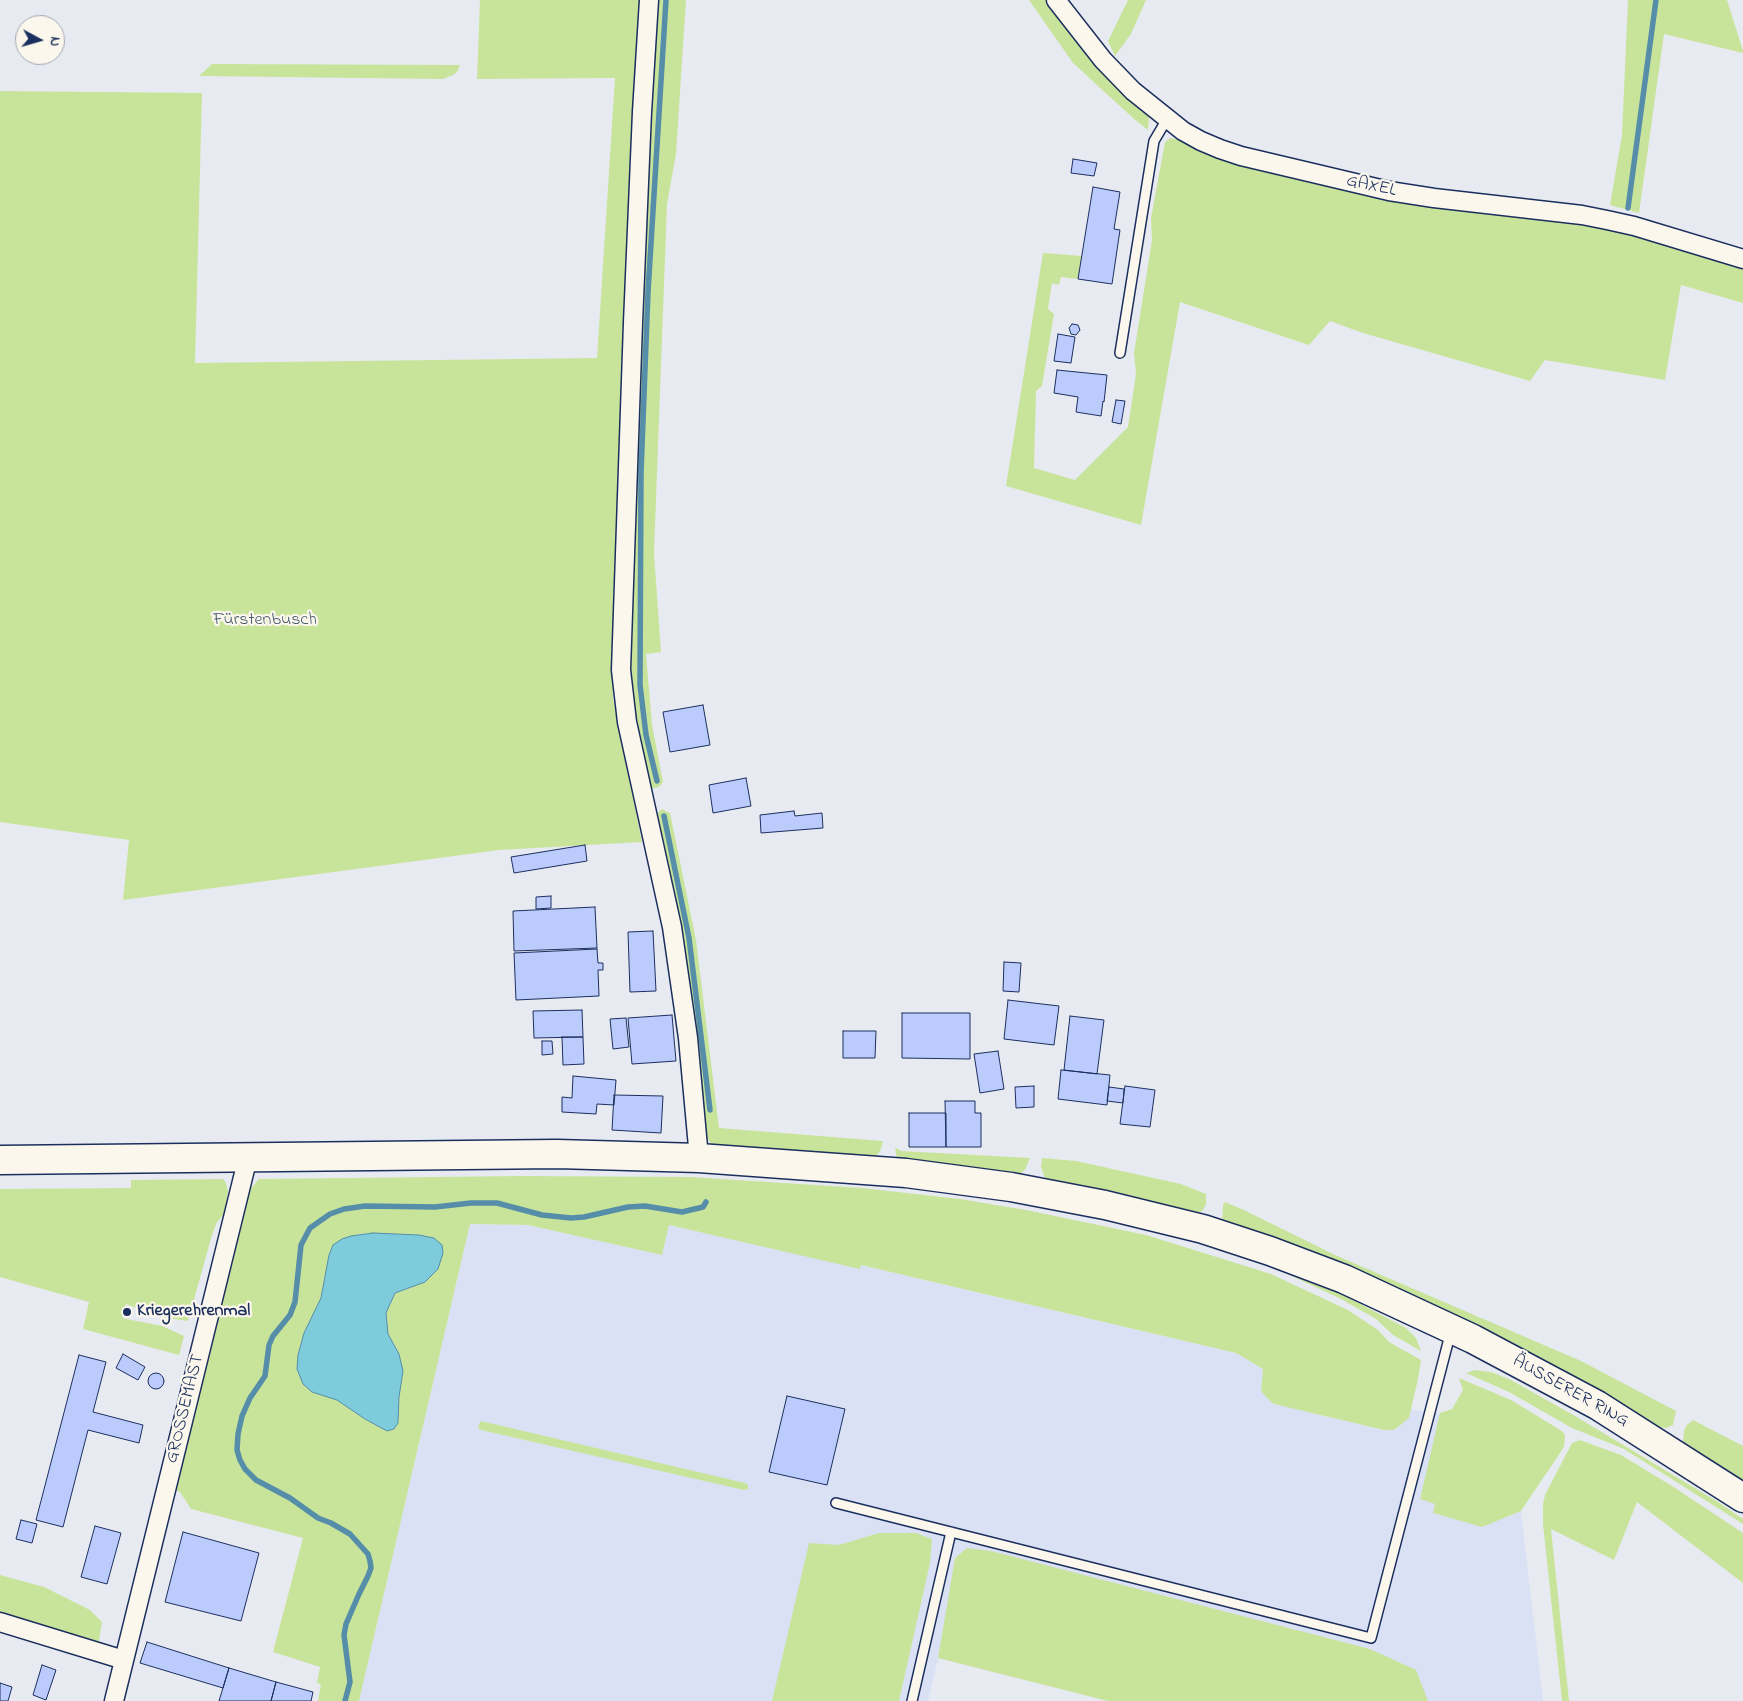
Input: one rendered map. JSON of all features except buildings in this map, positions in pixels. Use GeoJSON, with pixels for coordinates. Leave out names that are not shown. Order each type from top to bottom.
{"type":"FeatureCollection","features":[{"type":"Feature","properties":{"kind":"main road","name":"ÄUSSERER RING"},"geometry":{"type":"LineString","coordinates":[[0,1160],[557,1154],[699,1158],[906,1173],[1010,1187],[1105,1205],[1203,1229],[1270,1251],[1344,1279],[1389,1299],[1452,1329],[1596,1405],[1743,1498]]}},
{"type":"Feature","properties":{"kind":"street"},"geometry":{"type":"LineString","coordinates":[[650,0],[642,112],[633,323],[622,670],[627,722],[672,927],[688,1038],[699,1158]]}},
{"type":"Feature","properties":{"kind":"street","name":"GAXEL"},"geometry":{"type":"LineString","coordinates":[[1056,0],[1117,75],[1133,91],[1167,119],[1201,141],[1220,149],[1327,177],[1434,198],[1590,217],[1634,226],[1743,259]]}},
{"type":"Feature","properties":{"kind":"street","name":"GROSSEMAST"},"geometry":{"type":"LineString","coordinates":[[114,1701],[248,1157]]}},
{"type":"Feature","properties":{"kind":"street"},"geometry":{"type":"LineString","coordinates":[[0,1622],[124,1660]]}},
{"type":"Feature","properties":{"kind":"lane"},"geometry":{"type":"LineString","coordinates":[[1120,353],[1154,141],[1167,119]]}},
{"type":"Feature","properties":{"kind":"lane"},"geometry":{"type":"LineString","coordinates":[[836,1503],[1371,1638],[1452,1329]]}},
{"type":"Feature","properties":{"kind":"lane"},"geometry":{"type":"LineString","coordinates":[[912,1701],[951,1532]]}},
{"type":"Feature","properties":{"kind":"shaded area"},"geometry":{"type":"Polygon","coordinates":[[[470,1224],[528,1225],[662,1255],[668,1225],[860,1268],[860,1265],[1236,1353],[1263,1369],[1261,1391],[1274,1404],[1384,1430],[1409,1418],[1411,1409],[1447,1415],[1518,1486],[1543,1701],[1108,1701],[938,1658],[928,1701],[359,1701],[470,1224]]]}},
{"type":"Feature","properties":{"kind":"green space","name":"Fürstenbusch"},"geometry":{"type":"Polygon","coordinates":[[[480,0],[641,0],[630,191],[613,602],[613,699],[642,842],[499,850],[123,900],[129,840],[0,822],[0,91],[202,93],[195,363],[597,358],[615,78],[477,79],[480,0]]]}},
{"type":"Feature","properties":{"kind":"green space"},"geometry":{"type":"Polygon","coordinates":[[[654,0],[686,0],[676,154],[667,204],[654,553],[661,652],[646,654],[652,725],[663,782],[659,787],[646,790],[629,702],[627,598],[654,0]]]}},
{"type":"Feature","properties":{"kind":"green space"},"geometry":{"type":"Polygon","coordinates":[[[1029,0],[1048,0],[1118,84],[1149,117],[1148,130],[1073,63],[1029,0]]]}},
{"type":"Feature","properties":{"kind":"green space"},"geometry":{"type":"Polygon","coordinates":[[[1128,0],[1146,0],[1131,34],[1115,56],[1108,41],[1128,0]]]}},
{"type":"Feature","properties":{"kind":"green space"},"geometry":{"type":"Polygon","coordinates":[[[1628,0],[1727,0],[1743,51],[1743,53],[1664,34],[1639,213],[1610,205],[1622,135],[1628,0]]]}},
{"type":"Feature","properties":{"kind":"green space"},"geometry":{"type":"Polygon","coordinates":[[[212,64],[460,65],[457,72],[443,79],[199,76],[212,64]]]}},
{"type":"Feature","properties":{"kind":"green space"},"geometry":{"type":"Polygon","coordinates":[[[1170,138],[1186,141],[1231,159],[1575,219],[1743,264],[1743,303],[1681,285],[1665,380],[1545,360],[1530,381],[1363,333],[1330,321],[1309,345],[1180,302],[1141,525],[1006,486],[1043,253],[1082,256],[1078,279],[1061,277],[1059,285],[1052,283],[1048,309],[1054,314],[1042,386],[1036,391],[1034,468],[1075,480],[1128,427],[1136,374],[1134,353],[1152,240],[1151,218],[1165,142],[1170,138]]]}},
{"type":"Feature","properties":{"kind":"green space"},"geometry":{"type":"Polygon","coordinates":[[[662,809],[670,813],[696,940],[719,1128],[883,1141],[881,1149],[875,1158],[802,1151],[713,1147],[709,1141],[702,1128],[654,817],[662,809]]]}},
{"type":"Feature","properties":{"kind":"green space"},"geometry":{"type":"Polygon","coordinates":[[[895,1147],[901,1151],[1030,1158],[1025,1170],[1016,1176],[897,1159],[895,1147]]]}},
{"type":"Feature","properties":{"kind":"green space"},"geometry":{"type":"Polygon","coordinates":[[[1042,1158],[1076,1161],[1181,1184],[1206,1194],[1206,1204],[1203,1210],[1196,1215],[1046,1181],[1041,1167],[1042,1158]]]}},
{"type":"Feature","properties":{"kind":"green space"},"geometry":{"type":"Polygon","coordinates":[[[523,1176],[690,1177],[862,1188],[960,1199],[1026,1210],[1146,1235],[1271,1274],[1348,1310],[1378,1330],[1389,1342],[1421,1360],[1418,1379],[1409,1418],[1394,1430],[1384,1430],[1274,1404],[1261,1391],[1263,1369],[1236,1353],[861,1265],[860,1269],[669,1225],[662,1255],[528,1225],[470,1224],[359,1701],[318,1701],[321,1684],[317,1683],[320,1667],[273,1652],[303,1538],[191,1509],[180,1492],[169,1488],[247,1193],[259,1179],[523,1176]],[[373,1233],[342,1239],[329,1255],[321,1298],[304,1333],[337,1400],[387,1431],[394,1429],[398,1423],[399,1354],[388,1334],[386,1313],[395,1293],[425,1282],[419,1235],[373,1233]]]}},
{"type":"Feature","properties":{"kind":"green space"},"geometry":{"type":"Polygon","coordinates":[[[223,1179],[228,1191],[225,1213],[217,1222],[212,1235],[188,1321],[159,1317],[126,1304],[122,1318],[162,1326],[184,1336],[179,1355],[83,1329],[89,1302],[0,1277],[0,1189],[131,1188],[131,1180],[223,1179]]]}},
{"type":"Feature","properties":{"kind":"green space"},"geometry":{"type":"Polygon","coordinates":[[[1225,1202],[1335,1255],[1581,1361],[1676,1411],[1673,1425],[1666,1428],[1658,1427],[1620,1405],[1222,1223],[1223,1205],[1225,1202]]]}},
{"type":"Feature","properties":{"kind":"green space"},"geometry":{"type":"Polygon","coordinates":[[[1264,1263],[1328,1287],[1406,1328],[1416,1338],[1421,1351],[1393,1335],[1376,1319],[1339,1298],[1264,1263]]]}},
{"type":"Feature","properties":{"kind":"green space"},"geometry":{"type":"Polygon","coordinates":[[[1475,1370],[1491,1372],[1511,1380],[1575,1416],[1718,1502],[1743,1519],[1743,1524],[1624,1449],[1572,1428],[1509,1392],[1466,1373],[1475,1370]]]}},
{"type":"Feature","properties":{"kind":"green space"},"geometry":{"type":"Polygon","coordinates":[[[1459,1378],[1511,1400],[1563,1432],[1565,1436],[1564,1447],[1521,1511],[1482,1527],[1433,1513],[1435,1504],[1420,1499],[1440,1413],[1452,1409],[1463,1390],[1459,1378]]]}},
{"type":"Feature","properties":{"kind":"green space"},"geometry":{"type":"Polygon","coordinates":[[[1693,1420],[1743,1446],[1743,1480],[1683,1442],[1684,1430],[1693,1420]]]}},
{"type":"Feature","properties":{"kind":"green space"},"geometry":{"type":"Polygon","coordinates":[[[481,1421],[745,1483],[748,1485],[748,1489],[744,1490],[481,1430],[478,1428],[481,1421]]]}},
{"type":"Feature","properties":{"kind":"green space"},"geometry":{"type":"Polygon","coordinates":[[[1580,1440],[1621,1455],[1743,1533],[1743,1583],[1637,1502],[1614,1560],[1551,1529],[1569,1701],[1562,1701],[1543,1524],[1543,1504],[1545,1495],[1572,1443],[1580,1440]]]}},
{"type":"Feature","properties":{"kind":"green space"},"geometry":{"type":"Polygon","coordinates":[[[879,1533],[916,1533],[932,1539],[930,1563],[899,1701],[772,1701],[809,1543],[839,1545],[879,1533]]]}},
{"type":"Feature","properties":{"kind":"green space"},"geometry":{"type":"Polygon","coordinates":[[[967,1548],[991,1551],[1370,1649],[1416,1670],[1428,1701],[1108,1701],[938,1658],[955,1558],[967,1548]]]}},
{"type":"Feature","properties":{"kind":"green space"},"geometry":{"type":"Polygon","coordinates":[[[0,1575],[44,1587],[90,1610],[102,1622],[98,1646],[0,1617],[0,1575]]]}},
{"type":"Feature","properties":{"kind":"water"},"geometry":{"type":"Polygon","coordinates":[[[373,1233],[419,1235],[434,1238],[442,1245],[443,1253],[438,1269],[425,1282],[395,1293],[386,1313],[388,1334],[399,1354],[403,1371],[398,1423],[394,1429],[387,1431],[337,1400],[312,1392],[303,1384],[297,1369],[298,1355],[304,1333],[321,1298],[329,1255],[333,1245],[351,1236],[373,1233]]]}},
{"type":"Feature","properties":{"kind":"waterway"},"geometry":{"type":"LineString","coordinates":[[657,781],[646,735],[640,685],[641,473],[648,292],[666,0]]}},
{"type":"Feature","properties":{"kind":"waterway"},"geometry":{"type":"LineString","coordinates":[[1628,208],[1656,0]]}},
{"type":"Feature","properties":{"kind":"waterway"},"geometry":{"type":"LineString","coordinates":[[664,816],[689,938],[710,1110]]}},
{"type":"Feature","properties":{"kind":"waterway"},"geometry":{"type":"LineString","coordinates":[[345,1701],[350,1682],[344,1635],[346,1624],[371,1568],[368,1554],[350,1534],[318,1518],[290,1498],[256,1480],[245,1469],[237,1450],[242,1416],[250,1398],[265,1376],[269,1345],[273,1336],[290,1315],[295,1302],[301,1245],[310,1228],[330,1214],[344,1209],[365,1206],[435,1207],[471,1203],[497,1203],[542,1215],[571,1218],[628,1207],[645,1206],[682,1212],[703,1207],[706,1202]]}},
{"type":"Feature","properties":{"kind":"place","name":"Kriegerehrenmal"},"geometry":{"type":"Point","coordinates":[127,1312]}}]}
